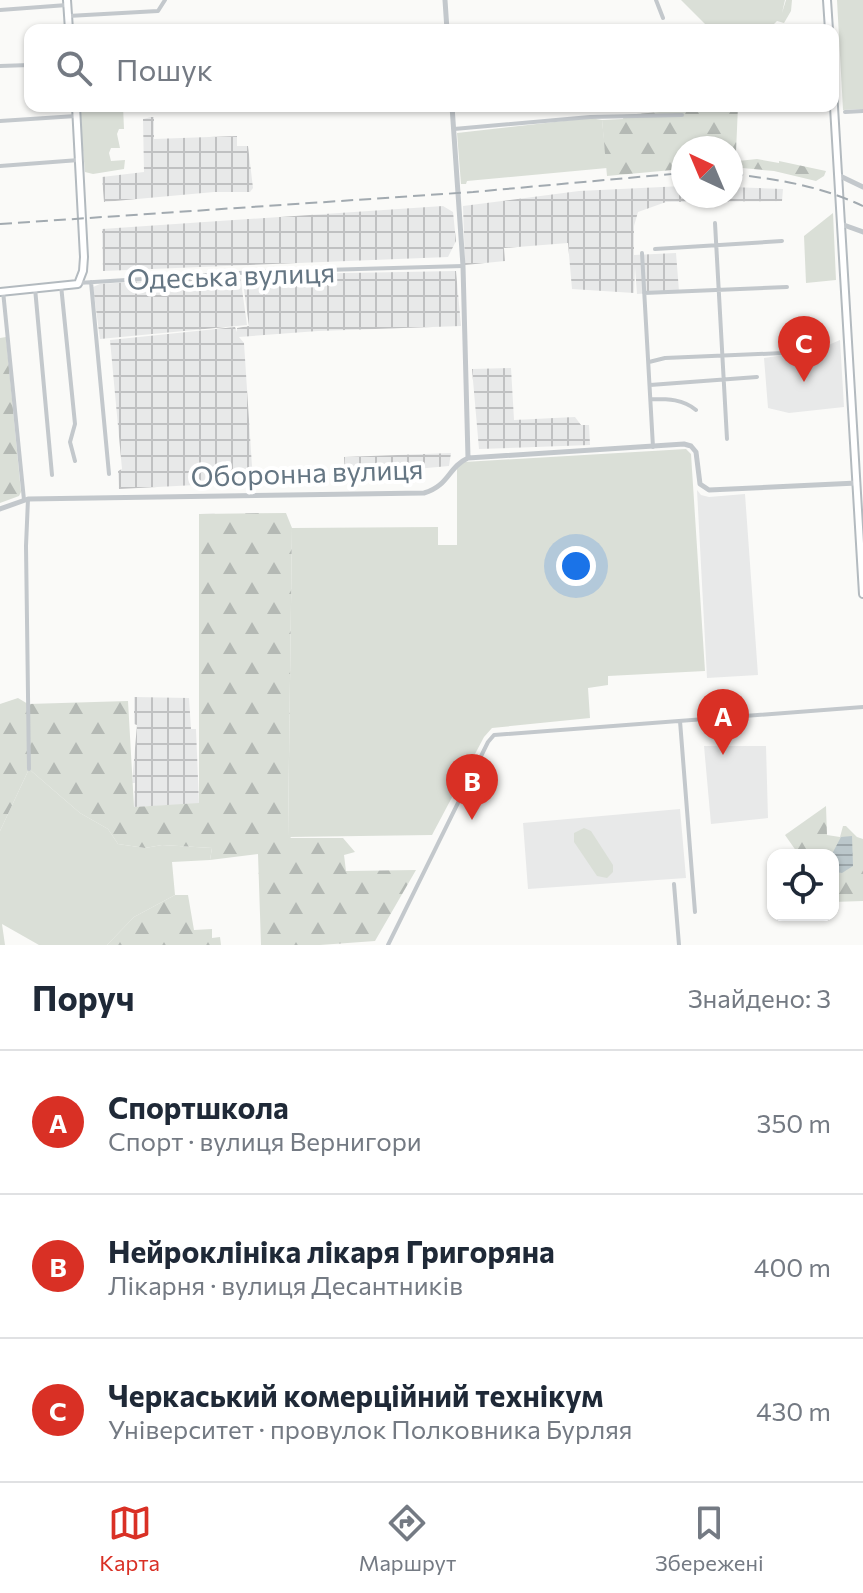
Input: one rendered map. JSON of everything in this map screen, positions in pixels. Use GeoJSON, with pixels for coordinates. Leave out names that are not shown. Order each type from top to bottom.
{"type":"FeatureCollection","features":[{"type":"Feature","properties":{"kind":"main road"},"geometry":{"type":"LineString","coordinates":[[827,0],[829,24]]}},
{"type":"Feature","properties":{"kind":"main road"},"geometry":{"type":"LineString","coordinates":[[67,2],[69,24]]}},
{"type":"Feature","properties":{"kind":"main road"},"geometry":{"type":"LineString","coordinates":[[76,112],[84,261],[78,284]]}},
{"type":"Feature","properties":{"kind":"main road"},"geometry":{"type":"LineString","coordinates":[[834,112],[860,469],[857,483],[863,594]]}},
{"type":"Feature","properties":{"kind":"main road","name":"Одеська вулиця"},"geometry":{"type":"LineString","coordinates":[[1,292],[78,284]]}},
{"type":"Feature","properties":{"kind":"street"},"geometry":{"type":"LineString","coordinates":[[68,16],[158,11],[165,0]]}},
{"type":"Feature","properties":{"kind":"street"},"geometry":{"type":"LineString","coordinates":[[445,0],[447,24]]}},
{"type":"Feature","properties":{"kind":"street"},"geometry":{"type":"LineString","coordinates":[[656,0],[663,18]]}},
{"type":"Feature","properties":{"kind":"street"},"geometry":{"type":"LineString","coordinates":[[0,10],[67,2]]}},
{"type":"Feature","properties":{"kind":"street"},"geometry":{"type":"LineString","coordinates":[[0,66],[24,65]]}},
{"type":"Feature","properties":{"kind":"street"},"geometry":{"type":"LineString","coordinates":[[845,112],[863,111]]}},
{"type":"Feature","properties":{"kind":"street"},"geometry":{"type":"LineString","coordinates":[[453,112],[463,266],[468,458],[691,446],[696,452],[700,484],[709,490],[857,483]]}},
{"type":"Feature","properties":{"kind":"street"},"geometry":{"type":"LineString","coordinates":[[454,129],[590,117],[682,115]]}},
{"type":"Feature","properties":{"kind":"street"},"geometry":{"type":"LineString","coordinates":[[0,121],[76,116]]}},
{"type":"Feature","properties":{"kind":"street"},"geometry":{"type":"LineString","coordinates":[[0,166],[79,160]]}},
{"type":"Feature","properties":{"kind":"street"},"geometry":{"type":"LineString","coordinates":[[838,175],[863,187]]}},
{"type":"Feature","properties":{"kind":"street"},"geometry":{"type":"LineString","coordinates":[[715,223],[727,439]]}},
{"type":"Feature","properties":{"kind":"street"},"geometry":{"type":"LineString","coordinates":[[841,224],[863,232]]}},
{"type":"Feature","properties":{"kind":"street"},"geometry":{"type":"LineString","coordinates":[[655,249],[782,241]]}},
{"type":"Feature","properties":{"kind":"street"},"geometry":{"type":"LineString","coordinates":[[642,253],[653,447]]}},
{"type":"Feature","properties":{"kind":"street","name":"Одеська вулиця"},"geometry":{"type":"LineString","coordinates":[[78,284],[255,272],[463,266]]}},
{"type":"Feature","properties":{"kind":"street"},"geometry":{"type":"LineString","coordinates":[[91,282],[109,474]]}},
{"type":"Feature","properties":{"kind":"street"},"geometry":{"type":"LineString","coordinates":[[61,285],[75,424],[70,444],[75,461]]}},
{"type":"Feature","properties":{"kind":"street"},"geometry":{"type":"LineString","coordinates":[[644,293],[787,287]]}},
{"type":"Feature","properties":{"kind":"street"},"geometry":{"type":"LineString","coordinates":[[35,288],[52,475]]}},
{"type":"Feature","properties":{"kind":"street"},"geometry":{"type":"LineString","coordinates":[[1,292],[26,499],[29,769]]}},
{"type":"Feature","properties":{"kind":"street"},"geometry":{"type":"LineString","coordinates":[[649,362],[665,358],[783,353],[812,347]]}},
{"type":"Feature","properties":{"kind":"street"},"geometry":{"type":"LineString","coordinates":[[650,385],[757,377]]}},
{"type":"Feature","properties":{"kind":"street"},"geometry":{"type":"LineString","coordinates":[[652,399],[677,400],[696,410]]}},
{"type":"Feature","properties":{"kind":"street","name":"Оборонна вулиця"},"geometry":{"type":"LineString","coordinates":[[0,509],[26,499],[424,493],[443,484],[455,466],[468,458]]}},
{"type":"Feature","properties":{"kind":"street"},"geometry":{"type":"LineString","coordinates":[[388,945],[489,739],[498,734],[863,707]]}},
{"type":"Feature","properties":{"kind":"street"},"geometry":{"type":"LineString","coordinates":[[680,721],[695,912]]}},
{"type":"Feature","properties":{"kind":"street"},"geometry":{"type":"LineString","coordinates":[[674,884],[679,945]]}},
{"type":"Feature","properties":{"kind":"shaded area"},"geometry":{"type":"Polygon","coordinates":[[[154,117],[154,139],[237,136],[237,146],[248,146],[253,188],[250,192],[214,192],[104,202],[102,177],[144,172],[143,119],[154,117]]]}},
{"type":"Feature","properties":{"kind":"shaded area"},"geometry":{"type":"Polygon","coordinates":[[[671,187],[671,202],[638,212],[634,226],[634,255],[676,253],[679,291],[637,294],[635,267],[634,293],[572,289],[568,243],[504,248],[505,261],[465,265],[463,206],[579,191],[671,187]]]}},
{"type":"Feature","properties":{"kind":"shaded area"},"geometry":{"type":"Polygon","coordinates":[[[743,187],[783,189],[782,201],[743,201],[743,187]]]}},
{"type":"Feature","properties":{"kind":"shaded area"},"geometry":{"type":"Polygon","coordinates":[[[443,206],[453,212],[456,241],[448,257],[103,271],[102,229],[443,206]]]}},
{"type":"Feature","properties":{"kind":"shaded area"},"geometry":{"type":"Polygon","coordinates":[[[456,271],[461,326],[239,337],[244,343],[253,482],[119,489],[118,471],[122,469],[110,340],[235,327],[237,332],[237,328],[249,326],[242,275],[456,271]]]}},
{"type":"Feature","properties":{"kind":"shaded area"},"geometry":{"type":"Polygon","coordinates":[[[240,275],[247,325],[100,339],[93,287],[100,284],[240,275]]]}},
{"type":"Feature","properties":{"kind":"shaded area"},"geometry":{"type":"Polygon","coordinates":[[[840,340],[844,407],[789,413],[768,408],[764,358],[817,350],[840,340]]]}},
{"type":"Feature","properties":{"kind":"shaded area"},"geometry":{"type":"Polygon","coordinates":[[[511,368],[514,420],[575,417],[581,425],[589,425],[590,445],[479,449],[472,369],[511,368]]]}},
{"type":"Feature","properties":{"kind":"shaded area"},"geometry":{"type":"Polygon","coordinates":[[[451,453],[449,466],[345,473],[344,457],[451,453]]]}},
{"type":"Feature","properties":{"kind":"shaded area"},"geometry":{"type":"Polygon","coordinates":[[[697,490],[709,497],[745,494],[758,675],[707,678],[697,490]]]}},
{"type":"Feature","properties":{"kind":"shaded area"},"geometry":{"type":"Polygon","coordinates":[[[134,697],[189,698],[191,729],[196,729],[199,804],[134,807],[135,783],[132,783],[137,725],[134,724],[134,697]]]}},
{"type":"Feature","properties":{"kind":"shaded area"},"geometry":{"type":"Polygon","coordinates":[[[704,746],[766,746],[768,818],[711,824],[704,746]]]}},
{"type":"Feature","properties":{"kind":"shaded area"},"geometry":{"type":"Polygon","coordinates":[[[680,809],[686,878],[528,889],[523,823],[680,809]]]}},
{"type":"Feature","properties":{"kind":"shaded area"},"geometry":{"type":"Polygon","coordinates":[[[852,836],[853,866],[842,873],[839,872],[839,849],[835,849],[841,837],[852,836]]]}},
{"type":"Feature","properties":{"kind":"green space"},"geometry":{"type":"Polygon","coordinates":[[[681,0],[785,0],[782,13],[786,0],[792,0],[791,11],[784,23],[705,24],[681,0]]]}},
{"type":"Feature","properties":{"kind":"green space"},"geometry":{"type":"Polygon","coordinates":[[[837,0],[863,0],[863,109],[843,110],[837,0]]]}},
{"type":"Feature","properties":{"kind":"green space"},"geometry":{"type":"Polygon","coordinates":[[[80,112],[123,112],[124,129],[119,129],[117,134],[120,148],[111,148],[109,153],[111,161],[125,160],[124,169],[93,174],[85,172],[80,112]]]}},
{"type":"Feature","properties":{"kind":"green space"},"geometry":{"type":"Polygon","coordinates":[[[660,112],[738,112],[737,136],[671,136],[671,170],[607,176],[602,120],[623,119],[624,115],[660,112]]]}},
{"type":"Feature","properties":{"kind":"green space"},"geometry":{"type":"Polygon","coordinates":[[[590,118],[602,120],[607,168],[461,184],[457,133],[590,118]]]}},
{"type":"Feature","properties":{"kind":"green space"},"geometry":{"type":"Polygon","coordinates":[[[743,160],[779,161],[826,171],[816,181],[774,171],[743,168],[743,160]]]}},
{"type":"Feature","properties":{"kind":"green space"},"geometry":{"type":"Polygon","coordinates":[[[833,213],[836,280],[806,283],[804,236],[833,213]]]}},
{"type":"Feature","properties":{"kind":"green space"},"geometry":{"type":"Polygon","coordinates":[[[6,337],[21,492],[19,496],[0,503],[0,338],[6,337]]]}},
{"type":"Feature","properties":{"kind":"green space"},"geometry":{"type":"Polygon","coordinates":[[[686,449],[691,454],[705,671],[608,676],[608,685],[588,688],[590,718],[492,728],[484,737],[432,835],[288,837],[292,528],[438,527],[438,545],[457,545],[457,467],[464,462],[686,449]]]}},
{"type":"Feature","properties":{"kind":"green space"},"geometry":{"type":"Polygon","coordinates":[[[286,513],[292,528],[288,834],[291,838],[343,838],[355,852],[344,855],[346,871],[416,870],[375,941],[261,945],[258,854],[210,860],[212,848],[162,845],[145,848],[118,844],[108,829],[80,813],[29,769],[0,831],[0,704],[18,698],[28,704],[128,701],[134,807],[199,803],[199,514],[286,513]]]}},
{"type":"Feature","properties":{"kind":"green space"},"geometry":{"type":"Polygon","coordinates":[[[29,769],[80,813],[108,829],[118,844],[145,848],[162,845],[212,848],[210,860],[172,862],[175,895],[134,917],[107,945],[39,945],[2,924],[5,945],[0,945],[0,831],[29,769]]]}},
{"type":"Feature","properties":{"kind":"green space"},"geometry":{"type":"Polygon","coordinates":[[[826,806],[827,835],[840,837],[843,826],[846,826],[863,839],[863,901],[839,902],[839,849],[795,849],[785,835],[826,806]]]}},
{"type":"Feature","properties":{"kind":"green space"},"geometry":{"type":"Polygon","coordinates":[[[584,828],[591,831],[613,865],[613,872],[607,878],[597,876],[574,842],[574,833],[584,828]]]}},
{"type":"Feature","properties":{"kind":"green space"},"geometry":{"type":"Polygon","coordinates":[[[175,895],[188,895],[194,930],[212,929],[212,938],[220,937],[221,945],[107,945],[134,917],[175,895]]]}},
{"type":"Feature","properties":{"kind":"railway"},"geometry":{"type":"LineString","coordinates":[[0,224],[473,192],[671,174]]}},
{"type":"Feature","properties":{"kind":"railway"},"geometry":{"type":"LineString","coordinates":[[743,175],[798,184],[863,206]]}},
{"type":"Feature","properties":{"kind":"place","name":"Черкаський комерційний технікум"},"geometry":{"type":"Point","coordinates":[804,382]}},
{"type":"Feature","properties":{"kind":"place","name":"Спортшкола"},"geometry":{"type":"Point","coordinates":[723,755]}},
{"type":"Feature","properties":{"kind":"place","name":"Нейроклініка лікаря Григоряна"},"geometry":{"type":"Point","coordinates":[472,820]}}]}
